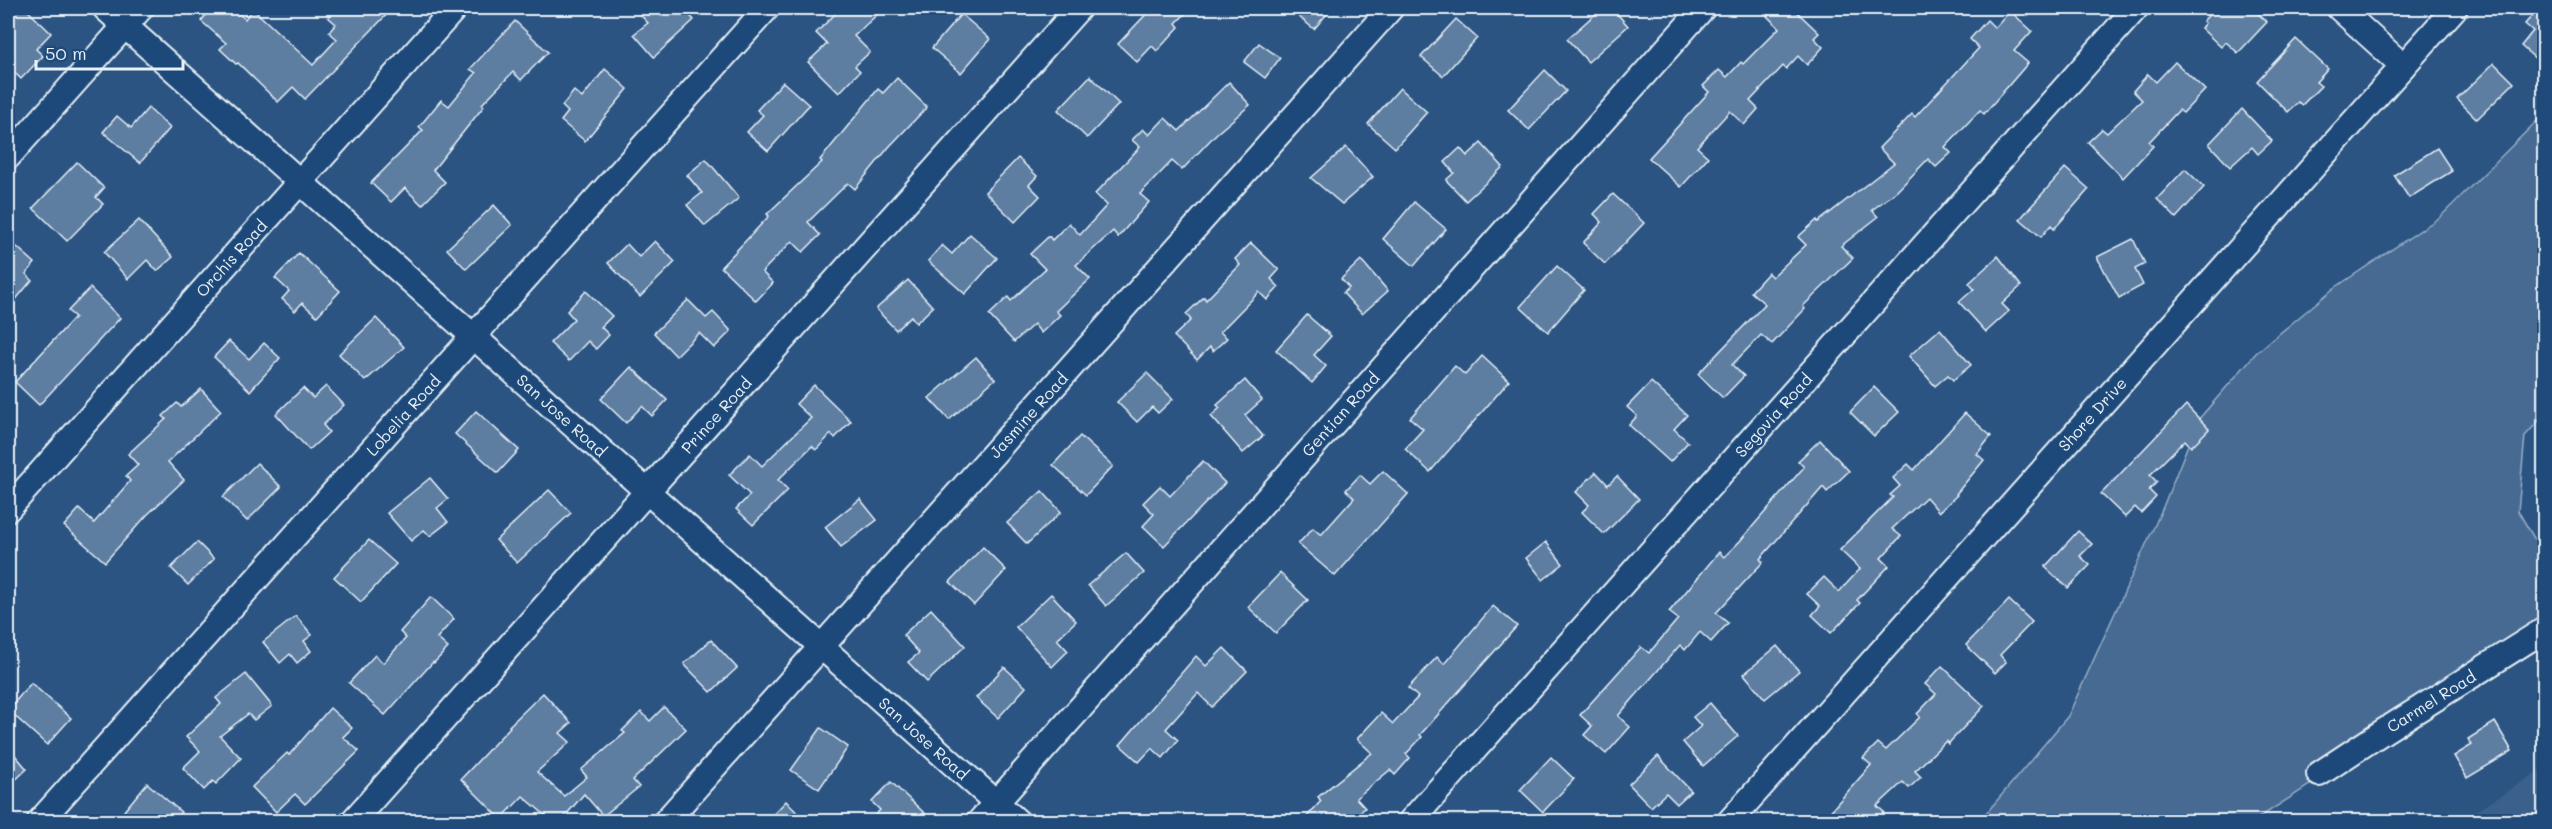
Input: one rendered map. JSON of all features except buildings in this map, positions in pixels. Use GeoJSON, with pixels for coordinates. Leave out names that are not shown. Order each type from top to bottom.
{"type":"FeatureCollection","features":[{"type":"Feature","properties":{"kind":"street","name":"San Jose Road"},"geometry":{"type":"LineString","coordinates":[[105,8],[1018,822]]}},
{"type":"Feature","properties":{"kind":"street"},"geometry":{"type":"LineString","coordinates":[[8,158],[141,8]]}},
{"type":"Feature","properties":{"kind":"street","name":"Orchis Road"},"geometry":{"type":"LineString","coordinates":[[8,509],[455,8]]}},
{"type":"Feature","properties":{"kind":"street","name":"Lobelia Road"},"geometry":{"type":"LineString","coordinates":[[39,822],[767,8]]}},
{"type":"Feature","properties":{"kind":"street","name":"Prince Road"},"geometry":{"type":"LineString","coordinates":[[352,822],[1079,8]]}},
{"type":"Feature","properties":{"kind":"street","name":"Jasmine Road"},"geometry":{"type":"LineString","coordinates":[[665,822],[1391,8]]}},
{"type":"Feature","properties":{"kind":"street","name":"Gentian Road"},"geometry":{"type":"LineString","coordinates":[[979,822],[1703,8]]}},
{"type":"Feature","properties":{"kind":"street","name":"Segovia Road"},"geometry":{"type":"LineString","coordinates":[[1410,822],[2136,8]]}},
{"type":"Feature","properties":{"kind":"street"},"geometry":{"type":"LineString","coordinates":[[2339,8],[2403,66]]}},
{"type":"Feature","properties":{"kind":"street","name":"Shore Drive"},"geometry":{"type":"LineString","coordinates":[[1729,822],[2455,8]]}},
{"type":"Feature","properties":{"kind":"street","name":"Carmel Road"},"geometry":{"type":"LineString","coordinates":[[2319,774],[2544,630]]}},
{"type":"Feature","properties":{"kind":"shaded area"},"geometry":{"type":"Polygon","coordinates":[[[2544,114],[2544,415],[2525,436],[2518,511],[2544,555],[2544,633],[2254,821],[1974,822],[1989,810],[2068,716],[2163,507],[2198,420],[2256,353],[2333,289],[2440,217],[2544,114]]]}},
{"type":"Feature","properties":{"kind":"shaded area"},"geometry":{"type":"Polygon","coordinates":[[[2544,768],[2544,821],[2460,821],[2544,768]]]}}]}
